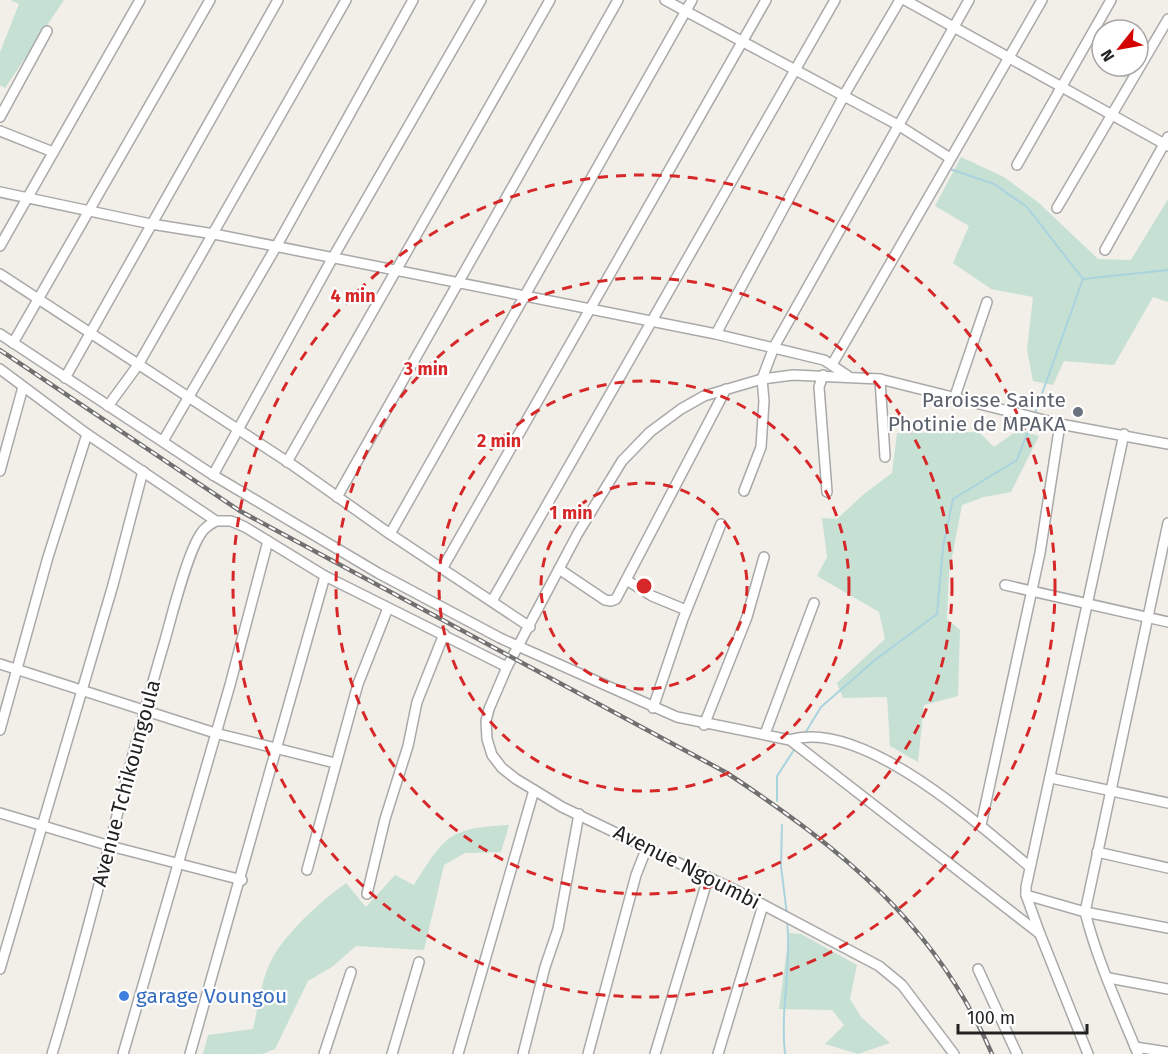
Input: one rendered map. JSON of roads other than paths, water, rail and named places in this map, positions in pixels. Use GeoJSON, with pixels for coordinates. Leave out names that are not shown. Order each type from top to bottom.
{"type":"FeatureCollection","features":[{"type":"Feature","properties":{"kind":"street"},"geometry":{"type":"LineString","coordinates":[[0,246],[140,0]]}},
{"type":"Feature","properties":{"kind":"street"},"geometry":{"type":"LineString","coordinates":[[13,343],[210,0]]}},
{"type":"Feature","properties":{"kind":"street"},"geometry":{"type":"LineString","coordinates":[[65,378],[278,0]]}},
{"type":"Feature","properties":{"kind":"street"},"geometry":{"type":"LineString","coordinates":[[108,406],[138,365],[346,0]]}},
{"type":"Feature","properties":{"kind":"street"},"geometry":{"type":"LineString","coordinates":[[163,441],[276,247],[414,0]]}},
{"type":"Feature","properties":{"kind":"street"},"geometry":{"type":"LineString","coordinates":[[213,475],[332,259],[481,0]]}},
{"type":"Feature","properties":{"kind":"street"},"geometry":{"type":"LineString","coordinates":[[287,462],[550,0]]}},
{"type":"Feature","properties":{"kind":"street"},"geometry":{"type":"LineString","coordinates":[[337,497],[618,0]]}},
{"type":"Feature","properties":{"kind":"street"},"geometry":{"type":"LineString","coordinates":[[665,0],[898,125],[950,158]]}},
{"type":"Feature","properties":{"kind":"street"},"geometry":{"type":"LineString","coordinates":[[390,534],[692,0]]}},
{"type":"Feature","properties":{"kind":"street"},"geometry":{"type":"LineString","coordinates":[[442,568],[766,0]]}},
{"type":"Feature","properties":{"kind":"street"},"geometry":{"type":"LineString","coordinates":[[492,601],[835,0]]}},
{"type":"Feature","properties":{"kind":"street"},"geometry":{"type":"LineString","coordinates":[[716,334],[843,97],[900,0]]}},
{"type":"Feature","properties":{"kind":"street"},"geometry":{"type":"LineString","coordinates":[[905,0],[1061,89],[1167,142],[1105,250]]}},
{"type":"Feature","properties":{"kind":"street"},"geometry":{"type":"LineString","coordinates":[[744,490],[761,447],[764,401],[762,379],[774,347],[969,0]]}},
{"type":"Feature","properties":{"kind":"street"},"geometry":{"type":"LineString","coordinates":[[832,363],[1042,0]]}},
{"type":"Feature","properties":{"kind":"street"},"geometry":{"type":"LineString","coordinates":[[1017,165],[1111,0]]}},
{"type":"Feature","properties":{"kind":"street"},"geometry":{"type":"LineString","coordinates":[[1057,208],[1168,19]]}},
{"type":"Feature","properties":{"kind":"street"},"geometry":{"type":"LineString","coordinates":[[0,117],[47,31]]}},
{"type":"Feature","properties":{"kind":"street"},"geometry":{"type":"LineString","coordinates":[[0,131],[53,152]]}},
{"type":"Feature","properties":{"kind":"street"},"geometry":{"type":"LineString","coordinates":[[0,192],[151,224],[214,234],[716,334],[832,363],[848,376]]}},
{"type":"Feature","properties":{"kind":"street"},"geometry":{"type":"LineString","coordinates":[[0,274],[287,462],[530,627]]}},
{"type":"Feature","properties":{"kind":"street"},"geometry":{"type":"LineString","coordinates":[[954,399],[987,302]]}},
{"type":"Feature","properties":{"kind":"street"},"geometry":{"type":"LineString","coordinates":[[0,334],[213,475],[378,573],[519,646],[653,708],[704,725],[790,740],[814,736],[870,751],[930,788],[981,825],[1030,867]]}},
{"type":"Feature","properties":{"kind":"street"},"geometry":{"type":"LineString","coordinates":[[0,369],[87,434],[216,521],[231,521],[245,527],[326,576],[507,668]]}},
{"type":"Feature","properties":{"kind":"street"},"geometry":{"type":"LineString","coordinates":[[823,375],[819,387],[827,492]]}},
{"type":"Feature","properties":{"kind":"street","name":"Avenue Ngoumbi"},"geometry":{"type":"LineString","coordinates":[[954,1054],[922,1008],[879,966],[763,905],[579,814],[534,790],[502,768],[492,755],[487,739],[486,721],[507,668],[559,569],[622,461],[650,432],[681,409],[704,396],[762,379],[823,375],[880,379],[1060,424],[1124,434],[1168,444]]}},
{"type":"Feature","properties":{"kind":"street"},"geometry":{"type":"LineString","coordinates":[[880,379],[885,457]]}},
{"type":"Feature","properties":{"kind":"street"},"geometry":{"type":"LineString","coordinates":[[0,471],[23,387]]}},
{"type":"Feature","properties":{"kind":"street"},"geometry":{"type":"LineString","coordinates":[[559,569],[611,602],[616,599],[628,581],[726,389]]}},
{"type":"Feature","properties":{"kind":"street"},"geometry":{"type":"LineString","coordinates":[[981,825],[1031,591],[1060,424]]}},
{"type":"Feature","properties":{"kind":"street"},"geometry":{"type":"LineString","coordinates":[[0,729],[48,557],[87,434]]}},
{"type":"Feature","properties":{"kind":"street"},"geometry":{"type":"LineString","coordinates":[[1088,1054],[1026,895],[1030,867],[1089,605],[1124,434]]}},
{"type":"Feature","properties":{"kind":"street"},"geometry":{"type":"LineString","coordinates":[[0,969],[82,692],[143,471]]}},
{"type":"Feature","properties":{"kind":"street","name":"Avenue Tchikoungoula"},"geometry":{"type":"LineString","coordinates":[[52,1054],[79,966],[144,711],[193,548],[201,532],[216,521]]}},
{"type":"Feature","properties":{"kind":"street"},"geometry":{"type":"LineString","coordinates":[[1168,523],[1085,912],[1102,966],[1109,978],[1136,1051],[1168,1052]]}},
{"type":"Feature","properties":{"kind":"street"},"geometry":{"type":"LineString","coordinates":[[653,708],[686,610],[721,524]]}},
{"type":"Feature","properties":{"kind":"street"},"geometry":{"type":"LineString","coordinates":[[123,1054],[268,541]]}},
{"type":"Feature","properties":{"kind":"street"},"geometry":{"type":"LineString","coordinates":[[704,725],[747,617],[764,557]]}},
{"type":"Feature","properties":{"kind":"street"},"geometry":{"type":"LineString","coordinates":[[190,1054],[242,880],[276,746],[303,663],[326,576]]}},
{"type":"Feature","properties":{"kind":"street"},"geometry":{"type":"LineString","coordinates":[[628,581],[652,596],[686,610]]}},
{"type":"Feature","properties":{"kind":"street"},"geometry":{"type":"LineString","coordinates":[[1005,585],[1168,622]]}},
{"type":"Feature","properties":{"kind":"street"},"geometry":{"type":"LineString","coordinates":[[765,734],[814,603]]}},
{"type":"Feature","properties":{"kind":"street"},"geometry":{"type":"LineString","coordinates":[[307,870],[358,684],[388,608]]}},
{"type":"Feature","properties":{"kind":"street"},"geometry":{"type":"LineString","coordinates":[[367,894],[385,819],[408,746],[417,702],[444,634]]}},
{"type":"Feature","properties":{"kind":"street"},"geometry":{"type":"LineString","coordinates":[[0,664],[82,692],[215,732],[335,763]]}},
{"type":"Feature","properties":{"kind":"street"},"geometry":{"type":"LineString","coordinates":[[790,740],[1040,934]]}},
{"type":"Feature","properties":{"kind":"street"},"geometry":{"type":"LineString","coordinates":[[1051,778],[1168,803]]}},
{"type":"Feature","properties":{"kind":"street"},"geometry":{"type":"LineString","coordinates":[[458,1054],[534,790]]}},
{"type":"Feature","properties":{"kind":"street"},"geometry":{"type":"LineString","coordinates":[[0,813],[110,846],[242,880]]}},
{"type":"Feature","properties":{"kind":"street"},"geometry":{"type":"LineString","coordinates":[[524,1054],[545,967],[558,929],[579,814]]}},
{"type":"Feature","properties":{"kind":"street"},"geometry":{"type":"LineString","coordinates":[[588,1054],[636,875],[647,847]]}},
{"type":"Feature","properties":{"kind":"street"},"geometry":{"type":"LineString","coordinates":[[1097,852],[1168,868]]}},
{"type":"Feature","properties":{"kind":"street"},"geometry":{"type":"LineString","coordinates":[[655,1054],[708,878]]}},
{"type":"Feature","properties":{"kind":"street"},"geometry":{"type":"LineString","coordinates":[[1026,895],[1085,912],[1168,928]]}},
{"type":"Feature","properties":{"kind":"street"},"geometry":{"type":"LineString","coordinates":[[718,1054],[763,905]]}},
{"type":"Feature","properties":{"kind":"street"},"geometry":{"type":"LineString","coordinates":[[392,1054],[418,962]]}},
{"type":"Feature","properties":{"kind":"street"},"geometry":{"type":"LineString","coordinates":[[978,969],[1017,1054]]}},
{"type":"Feature","properties":{"kind":"street"},"geometry":{"type":"LineString","coordinates":[[324,1054],[351,972]]}},
{"type":"Feature","properties":{"kind":"street"},"geometry":{"type":"LineString","coordinates":[[1109,978],[1168,989]]}},
{"type":"Feature","properties":{"kind":"waterway"},"geometry":{"type":"LineString","coordinates":[[950,169],[994,184],[1027,207],[1083,279]]}},
{"type":"Feature","properties":{"kind":"waterway"},"geometry":{"type":"LineString","coordinates":[[1034,416],[1083,279],[1168,270]]}},
{"type":"Feature","properties":{"kind":"waterway"},"geometry":{"type":"LineString","coordinates":[[804,735],[821,707],[875,660],[937,614],[943,547],[953,499],[1017,460],[1032,421]]}},
{"type":"Feature","properties":{"kind":"waterway"},"geometry":{"type":"LineString","coordinates":[[777,801],[777,776],[796,747]]}},
{"type":"Feature","properties":{"kind":"waterway"},"geometry":{"type":"LineString","coordinates":[[782,825],[781,866],[787,915]]}},
{"type":"Feature","properties":{"kind":"waterway"},"geometry":{"type":"LineString","coordinates":[[785,1054],[787,921]]}},
{"type":"Feature","properties":{"kind":"railway"},"geometry":{"type":"LineString","coordinates":[[0,350],[240,511],[727,773],[769,802],[847,861],[882,893],[914,928],[943,966],[969,1008],[992,1054]]}},
{"type":"Feature","properties":{"kind":"place","name":"Paroisse Sainte Photinie de MPAKA"},"geometry":{"type":"Point","coordinates":[1078,412]}},
{"type":"Feature","properties":{"kind":"place","name":"garage Voungou"},"geometry":{"type":"Point","coordinates":[124,996]}}]}
